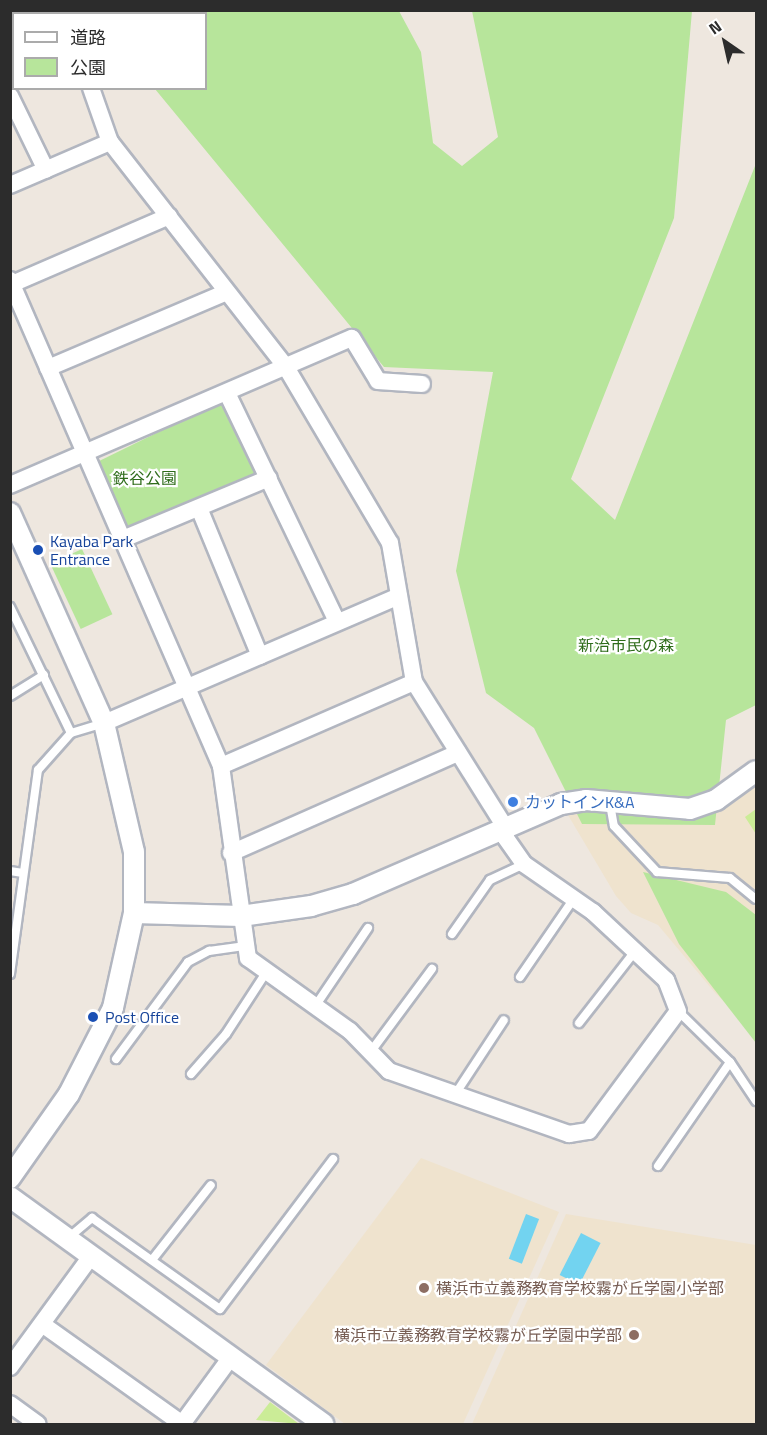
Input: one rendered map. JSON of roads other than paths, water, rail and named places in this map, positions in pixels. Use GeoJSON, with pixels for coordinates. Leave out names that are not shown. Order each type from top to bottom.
{"type":"FeatureCollection","features":[{"type":"Feature","properties":{"kind":"street"},"geometry":{"type":"LineString","coordinates":[[92,90],[110,142],[169,216],[226,292],[286,367],[390,543],[414,682],[505,827],[524,864],[636,950],[666,980],[678,1011],[589,1131],[569,1134],[389,1071],[368,1054],[351,1031],[248,958],[231,854],[221,766],[11,282],[169,216]]}},
{"type":"Feature","properties":{"kind":"street"},"geometry":{"type":"LineString","coordinates":[[10,96],[46,170]]}},
{"type":"Feature","properties":{"kind":"street"},"geometry":{"type":"LineString","coordinates":[[10,184],[110,142]]}},
{"type":"Feature","properties":{"kind":"street"},"geometry":{"type":"LineString","coordinates":[[48,369],[226,292]]}},
{"type":"Feature","properties":{"kind":"street"},"geometry":{"type":"LineString","coordinates":[[10,485],[352,338],[378,381],[422,384]]}},
{"type":"Feature","properties":{"kind":"street"},"geometry":{"type":"LineString","coordinates":[[227,393],[337,622]]}},
{"type":"Feature","properties":{"kind":"street"},"geometry":{"type":"LineString","coordinates":[[123,539],[269,478]]}},
{"type":"Feature","properties":{"kind":"street"},"geometry":{"type":"LineString","coordinates":[[199,508],[260,656]]}},
{"type":"Feature","properties":{"kind":"street"},"geometry":{"type":"LineString","coordinates":[[10,513],[104,723],[134,852],[134,913],[127,962],[97,1046],[10,1178]]}},
{"type":"Feature","properties":{"kind":"street"},"geometry":{"type":"LineString","coordinates":[[104,723],[399,597]]}},
{"type":"Feature","properties":{"kind":"street"},"geometry":{"type":"LineString","coordinates":[[221,766],[414,682]]}},
{"type":"Feature","properties":{"kind":"street"},"geometry":{"type":"LineString","coordinates":[[231,854],[458,753]]}},
{"type":"Feature","properties":{"kind":"street"},"geometry":{"type":"LineString","coordinates":[[134,913],[241,916],[353,894],[561,804],[586,800],[610,804],[690,809],[717,800],[756,771]]}},
{"type":"Feature","properties":{"kind":"street"},"geometry":{"type":"LineString","coordinates":[[10,1197],[93,1255],[324,1425]]}},
{"type":"Feature","properties":{"kind":"street"},"geometry":{"type":"LineString","coordinates":[[10,1367],[93,1255]]}},
{"type":"Feature","properties":{"kind":"street"},"geometry":{"type":"LineString","coordinates":[[42,1324],[182,1424],[231,1357]]}},
{"type":"Feature","properties":{"kind":"street"},"geometry":{"type":"LineString","coordinates":[[10,1404],[38,1425]]}},
{"type":"Feature","properties":{"kind":"lane"},"geometry":{"type":"LineString","coordinates":[[10,607],[71,733]]}},
{"type":"Feature","properties":{"kind":"lane"},"geometry":{"type":"LineString","coordinates":[[10,696],[44,675]]}},
{"type":"Feature","properties":{"kind":"lane"},"geometry":{"type":"LineString","coordinates":[[10,974],[22,873],[38,770],[71,733],[104,723]]}},
{"type":"Feature","properties":{"kind":"lane"},"geometry":{"type":"LineString","coordinates":[[610,804],[614,826],[657,872],[730,878],[756,899]]}},
{"type":"Feature","properties":{"kind":"lane"},"geometry":{"type":"LineString","coordinates":[[452,934],[490,880],[524,864]]}},
{"type":"Feature","properties":{"kind":"lane"},"geometry":{"type":"LineString","coordinates":[[10,871],[22,873]]}},
{"type":"Feature","properties":{"kind":"lane"},"geometry":{"type":"LineString","coordinates":[[520,977],[573,900]]}},
{"type":"Feature","properties":{"kind":"lane"},"geometry":{"type":"LineString","coordinates":[[316,1005],[368,928]]}},
{"type":"Feature","properties":{"kind":"lane"},"geometry":{"type":"LineString","coordinates":[[116,1059],[188,962],[209,951],[246,946]]}},
{"type":"Feature","properties":{"kind":"lane"},"geometry":{"type":"LineString","coordinates":[[579,1023],[636,950]]}},
{"type":"Feature","properties":{"kind":"lane"},"geometry":{"type":"LineString","coordinates":[[368,1054],[432,969]]}},
{"type":"Feature","properties":{"kind":"lane"},"geometry":{"type":"LineString","coordinates":[[190,1074],[226,1035],[267,971]]}},
{"type":"Feature","properties":{"kind":"lane"},"geometry":{"type":"LineString","coordinates":[[678,1011],[730,1062],[756,1101]]}},
{"type":"Feature","properties":{"kind":"lane"},"geometry":{"type":"LineString","coordinates":[[456,1093],[504,1020]]}},
{"type":"Feature","properties":{"kind":"lane"},"geometry":{"type":"LineString","coordinates":[[658,1166],[730,1062]]}},
{"type":"Feature","properties":{"kind":"lane"},"geometry":{"type":"LineString","coordinates":[[67,1239],[92,1218],[220,1309],[333,1159]]}},
{"type":"Feature","properties":{"kind":"lane"},"geometry":{"type":"LineString","coordinates":[[152,1260],[211,1185]]}},
{"type":"Feature","properties":{"kind":"water"},"geometry":{"type":"Polygon","coordinates":[[[526,1214],[539,1219],[522,1264],[509,1259],[526,1214]]]}},
{"type":"Feature","properties":{"kind":"water"},"geometry":{"type":"Polygon","coordinates":[[[581,1233],[601,1243],[579,1285],[560,1275],[581,1233]]]}},
{"type":"Feature","properties":{"kind":"place","name":"Kayaba Park Entrance"},"geometry":{"type":"Point","coordinates":[38,550]}},
{"type":"Feature","properties":{"kind":"place","name":"カットインK&A"},"geometry":{"type":"Point","coordinates":[513,802]}},
{"type":"Feature","properties":{"kind":"place","name":"Post Office"},"geometry":{"type":"Point","coordinates":[93,1017]}},
{"type":"Feature","properties":{"kind":"place","name":"横浜市立義務教育学校霧が丘学園小学部"},"geometry":{"type":"Point","coordinates":[424,1288]}},
{"type":"Feature","properties":{"kind":"place","name":"横浜市立義務教育学校霧が丘学園中学部"},"geometry":{"type":"Point","coordinates":[634,1335]}},
{"type":"Feature","properties":{"kind":"park label","name":"鉄谷公園"},"geometry":{"type":"Point","coordinates":[145,478]}},
{"type":"Feature","properties":{"kind":"park label","name":"新治市民の森"},"geometry":{"type":"Point","coordinates":[626,645]}}]}
